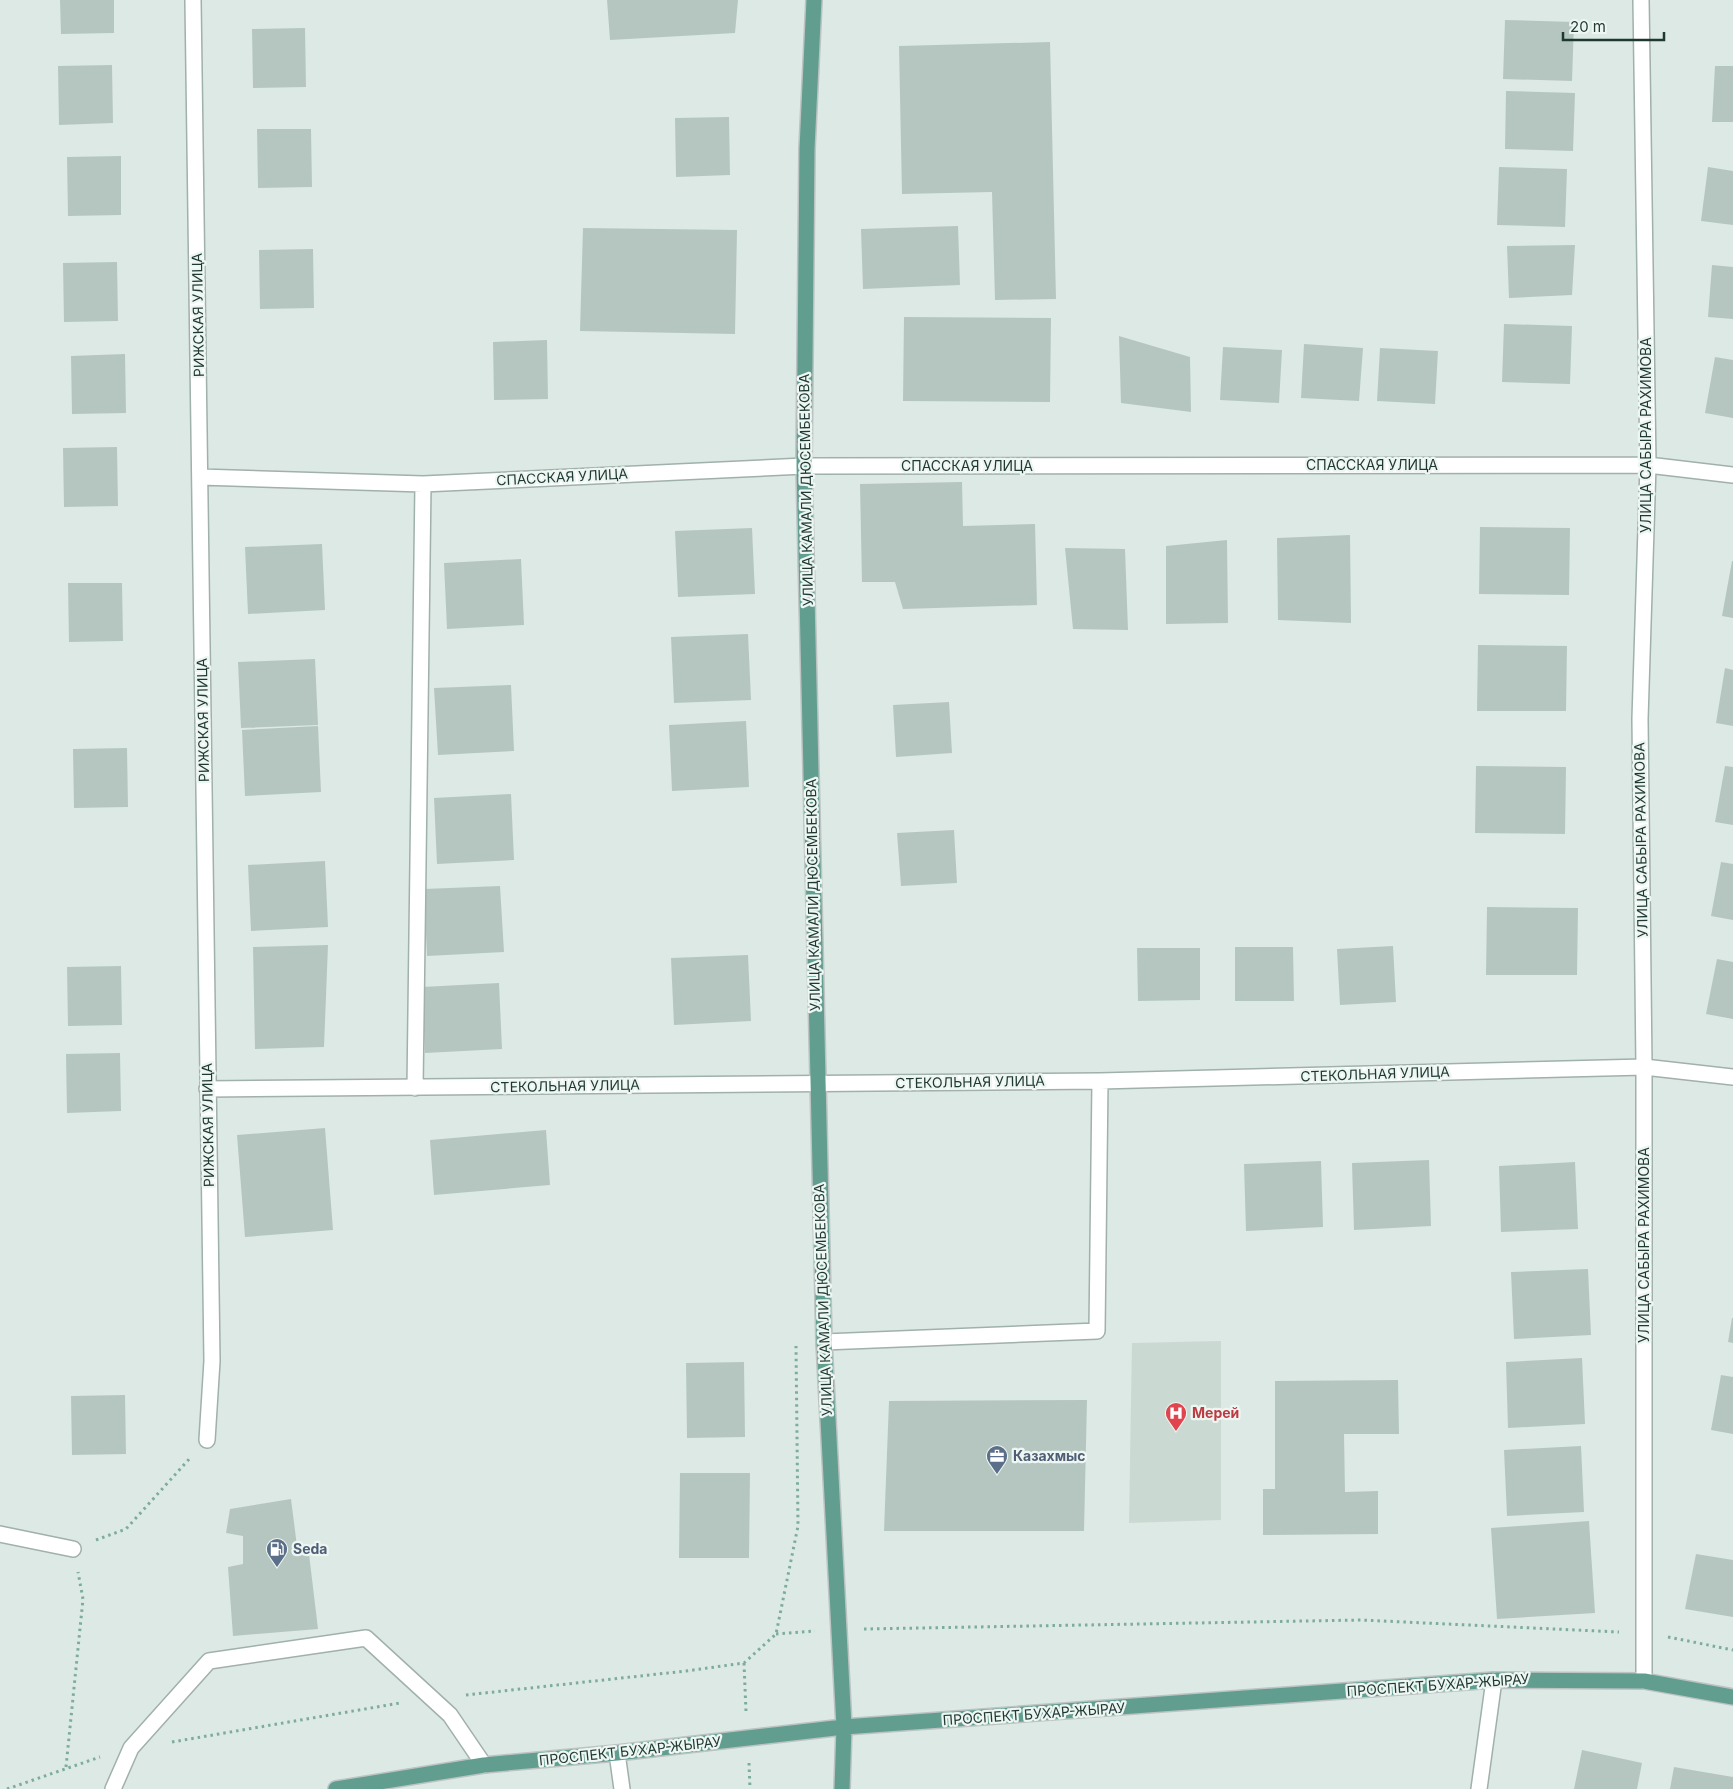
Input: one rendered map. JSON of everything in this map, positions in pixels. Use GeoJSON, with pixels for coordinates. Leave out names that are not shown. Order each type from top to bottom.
{"type":"FeatureCollection","features":[{"type":"Feature","properties":{"kind":"main road","name":"УЛИЦА КАМАЛИ ДЮСЕМБЕКОВА"},"geometry":{"type":"LineString","coordinates":[[814,0],[807,149],[804,466],[824,1342],[844,1727],[842,1789]]}},
{"type":"Feature","properties":{"kind":"main road","name":"ПРОСПЕКТ БУХАР-ЖЫРАУ"},"geometry":{"type":"LineString","coordinates":[[336,1789],[484,1765],[618,1753],[844,1727],[1494,1680],[1644,1681],[1733,1697]]}},
{"type":"Feature","properties":{"kind":"street","name":"РИЖСКАЯ УЛИЦА"},"geometry":{"type":"LineString","coordinates":[[193,0],[212,1360],[207,1440]]}},
{"type":"Feature","properties":{"kind":"street","name":"УЛИЦА САБЫРА РАХИМОВА"},"geometry":{"type":"LineString","coordinates":[[1641,0],[1648,465],[1640,719],[1644,1067],[1644,1681]]}},
{"type":"Feature","properties":{"kind":"street","name":"СПАССКАЯ УЛИЦА"},"geometry":{"type":"LineString","coordinates":[[200,478],[423,484],[804,466],[1648,465],[1733,475]]}},
{"type":"Feature","properties":{"kind":"street"},"geometry":{"type":"LineString","coordinates":[[415,1088],[423,484]]}},
{"type":"Feature","properties":{"kind":"street","name":"СТЕКОЛЬНАЯ УЛИЦА"},"geometry":{"type":"LineString","coordinates":[[207,1089],[1100,1081],[1644,1067],[1733,1077]]}},
{"type":"Feature","properties":{"kind":"street"},"geometry":{"type":"LineString","coordinates":[[824,1342],[1097,1331],[1100,1081]]}},
{"type":"Feature","properties":{"kind":"street"},"geometry":{"type":"LineString","coordinates":[[0,1534],[73,1549]]}},
{"type":"Feature","properties":{"kind":"street"},"geometry":{"type":"LineString","coordinates":[[113,1789],[131,1748],[209,1661],[366,1638],[450,1715],[484,1765]]}},
{"type":"Feature","properties":{"kind":"street"},"geometry":{"type":"LineString","coordinates":[[1479,1789],[1494,1680]]}},
{"type":"Feature","properties":{"kind":"street"},"geometry":{"type":"LineString","coordinates":[[618,1753],[622,1789]]}},
{"type":"Feature","properties":{"kind":"path"},"geometry":{"type":"LineString","coordinates":[[8,1789],[66,1767],[131,1748],[432,1698],[744,1663],[776,1634],[798,1526],[796,1339]]}},
{"type":"Feature","properties":{"kind":"path"},"geometry":{"type":"LineString","coordinates":[[66,1767],[83,1599],[73,1549],[126,1529],[207,1440]]}},
{"type":"Feature","properties":{"kind":"path"},"geometry":{"type":"LineString","coordinates":[[776,1634],[838,1629],[1361,1620],[1645,1633],[1733,1650]]}},
{"type":"Feature","properties":{"kind":"shaded area","name":"Мерей"},"geometry":{"type":"Polygon","coordinates":[[[1221,1341],[1221,1520],[1129,1523],[1132,1343],[1221,1341]]]}},
{"type":"Feature","properties":{"kind":"building"},"geometry":{"type":"Polygon","coordinates":[[[60,0],[114,0],[114,33],[61,34],[60,0]]]}},
{"type":"Feature","properties":{"kind":"building"},"geometry":{"type":"Polygon","coordinates":[[[607,0],[738,0],[735,33],[610,40],[607,0]]]}},
{"type":"Feature","properties":{"kind":"building"},"geometry":{"type":"Polygon","coordinates":[[[1505,20],[1574,22],[1572,81],[1503,79],[1505,20]]]}},
{"type":"Feature","properties":{"kind":"building"},"geometry":{"type":"Polygon","coordinates":[[[305,28],[306,87],[253,88],[252,29],[305,28]]]}},
{"type":"Feature","properties":{"kind":"building"},"geometry":{"type":"Polygon","coordinates":[[[1050,42],[1056,299],[995,300],[992,192],[902,194],[899,46],[1050,42]]]}},
{"type":"Feature","properties":{"kind":"building"},"geometry":{"type":"Polygon","coordinates":[[[112,65],[113,123],[59,125],[58,66],[112,65]]]}},
{"type":"Feature","properties":{"kind":"building"},"geometry":{"type":"Polygon","coordinates":[[[1715,66],[1733,66],[1733,122],[1712,122],[1715,66]]]}},
{"type":"Feature","properties":{"kind":"building"},"geometry":{"type":"Polygon","coordinates":[[[1506,91],[1575,93],[1573,151],[1505,149],[1506,91]]]}},
{"type":"Feature","properties":{"kind":"building"},"geometry":{"type":"Polygon","coordinates":[[[729,117],[730,175],[676,177],[675,118],[729,117]]]}},
{"type":"Feature","properties":{"kind":"building"},"geometry":{"type":"Polygon","coordinates":[[[257,129],[311,129],[312,187],[258,188],[257,129]]]}},
{"type":"Feature","properties":{"kind":"building"},"geometry":{"type":"Polygon","coordinates":[[[121,156],[121,215],[68,216],[67,157],[121,156]]]}},
{"type":"Feature","properties":{"kind":"building"},"geometry":{"type":"Polygon","coordinates":[[[1499,167],[1567,169],[1565,227],[1497,225],[1499,167]]]}},
{"type":"Feature","properties":{"kind":"building"},"geometry":{"type":"Polygon","coordinates":[[[1708,167],[1733,171],[1733,225],[1701,221],[1708,167]]]}},
{"type":"Feature","properties":{"kind":"building"},"geometry":{"type":"Polygon","coordinates":[[[958,226],[960,285],[863,289],[861,229],[958,226]]]}},
{"type":"Feature","properties":{"kind":"building"},"geometry":{"type":"Polygon","coordinates":[[[583,228],[737,230],[735,334],[580,331],[583,228]]]}},
{"type":"Feature","properties":{"kind":"building"},"geometry":{"type":"Polygon","coordinates":[[[1575,245],[1572,295],[1509,298],[1507,246],[1575,245]]]}},
{"type":"Feature","properties":{"kind":"building"},"geometry":{"type":"Polygon","coordinates":[[[313,249],[314,308],[260,309],[259,250],[313,249]]]}},
{"type":"Feature","properties":{"kind":"building"},"geometry":{"type":"Polygon","coordinates":[[[117,262],[118,321],[64,322],[63,263],[117,262]]]}},
{"type":"Feature","properties":{"kind":"building"},"geometry":{"type":"Polygon","coordinates":[[[1712,265],[1733,267],[1733,319],[1708,317],[1712,265]]]}},
{"type":"Feature","properties":{"kind":"building"},"geometry":{"type":"Polygon","coordinates":[[[904,317],[1051,318],[1050,402],[903,401],[904,317]]]}},
{"type":"Feature","properties":{"kind":"building"},"geometry":{"type":"Polygon","coordinates":[[[1504,324],[1572,326],[1570,384],[1502,382],[1504,324]]]}},
{"type":"Feature","properties":{"kind":"building"},"geometry":{"type":"Polygon","coordinates":[[[1119,336],[1190,357],[1191,412],[1121,403],[1119,336]]]}},
{"type":"Feature","properties":{"kind":"building"},"geometry":{"type":"Polygon","coordinates":[[[547,340],[548,399],[494,400],[493,342],[547,340]]]}},
{"type":"Feature","properties":{"kind":"building"},"geometry":{"type":"Polygon","coordinates":[[[1304,344],[1363,348],[1359,401],[1301,398],[1304,344]]]}},
{"type":"Feature","properties":{"kind":"building"},"geometry":{"type":"Polygon","coordinates":[[[1223,347],[1282,350],[1279,403],[1220,400],[1223,347]]]}},
{"type":"Feature","properties":{"kind":"building"},"geometry":{"type":"Polygon","coordinates":[[[1380,348],[1438,351],[1435,404],[1377,401],[1380,348]]]}},
{"type":"Feature","properties":{"kind":"building"},"geometry":{"type":"Polygon","coordinates":[[[125,354],[126,413],[72,414],[71,356],[125,354]]]}},
{"type":"Feature","properties":{"kind":"building"},"geometry":{"type":"Polygon","coordinates":[[[1715,357],[1733,360],[1733,418],[1705,413],[1715,357]]]}},
{"type":"Feature","properties":{"kind":"building"},"geometry":{"type":"Polygon","coordinates":[[[117,447],[118,506],[64,507],[63,448],[117,447]]]}},
{"type":"Feature","properties":{"kind":"building"},"geometry":{"type":"Polygon","coordinates":[[[962,482],[963,526],[1035,524],[1037,605],[903,609],[895,582],[862,582],[860,484],[962,482]]]}},
{"type":"Feature","properties":{"kind":"building"},"geometry":{"type":"Polygon","coordinates":[[[1480,527],[1570,528],[1569,595],[1479,594],[1480,527]]]}},
{"type":"Feature","properties":{"kind":"building"},"geometry":{"type":"Polygon","coordinates":[[[752,528],[755,594],[678,597],[675,531],[752,528]]]}},
{"type":"Feature","properties":{"kind":"building"},"geometry":{"type":"Polygon","coordinates":[[[1350,535],[1351,623],[1278,620],[1277,538],[1350,535]]]}},
{"type":"Feature","properties":{"kind":"building"},"geometry":{"type":"Polygon","coordinates":[[[1227,540],[1228,623],[1166,624],[1166,546],[1227,540]]]}},
{"type":"Feature","properties":{"kind":"building"},"geometry":{"type":"Polygon","coordinates":[[[322,544],[325,610],[248,614],[245,547],[322,544]]]}},
{"type":"Feature","properties":{"kind":"building"},"geometry":{"type":"Polygon","coordinates":[[[1065,548],[1125,549],[1128,630],[1073,629],[1065,548]]]}},
{"type":"Feature","properties":{"kind":"building"},"geometry":{"type":"Polygon","coordinates":[[[521,559],[524,625],[447,629],[444,563],[521,559]]]}},
{"type":"Feature","properties":{"kind":"building"},"geometry":{"type":"Polygon","coordinates":[[[1733,561],[1733,618],[1722,616],[1733,561]]]}},
{"type":"Feature","properties":{"kind":"building"},"geometry":{"type":"Polygon","coordinates":[[[68,583],[122,583],[123,641],[69,642],[68,583]]]}},
{"type":"Feature","properties":{"kind":"building"},"geometry":{"type":"Polygon","coordinates":[[[748,634],[751,700],[674,703],[671,637],[748,634]]]}},
{"type":"Feature","properties":{"kind":"building"},"geometry":{"type":"Polygon","coordinates":[[[1478,645],[1567,646],[1566,711],[1477,711],[1478,645]]]}},
{"type":"Feature","properties":{"kind":"building"},"geometry":{"type":"Polygon","coordinates":[[[315,659],[318,725],[241,728],[238,662],[315,659]]]}},
{"type":"Feature","properties":{"kind":"building"},"geometry":{"type":"Polygon","coordinates":[[[1725,668],[1733,670],[1733,726],[1716,723],[1725,668]]]}},
{"type":"Feature","properties":{"kind":"building"},"geometry":{"type":"Polygon","coordinates":[[[511,685],[514,751],[438,755],[434,688],[511,685]]]}},
{"type":"Feature","properties":{"kind":"building"},"geometry":{"type":"Polygon","coordinates":[[[949,702],[952,753],[896,757],[893,705],[949,702]]]}},
{"type":"Feature","properties":{"kind":"building"},"geometry":{"type":"Polygon","coordinates":[[[746,721],[749,787],[672,791],[669,725],[746,721]]]}},
{"type":"Feature","properties":{"kind":"building"},"geometry":{"type":"Polygon","coordinates":[[[318,726],[321,792],[245,796],[242,730],[318,726]]]}},
{"type":"Feature","properties":{"kind":"building"},"geometry":{"type":"Polygon","coordinates":[[[127,748],[128,807],[74,808],[73,749],[127,748]]]}},
{"type":"Feature","properties":{"kind":"building"},"geometry":{"type":"Polygon","coordinates":[[[1476,766],[1566,767],[1565,834],[1475,833],[1476,766]]]}},
{"type":"Feature","properties":{"kind":"building"},"geometry":{"type":"Polygon","coordinates":[[[1725,766],[1733,767],[1733,825],[1715,822],[1725,766]]]}},
{"type":"Feature","properties":{"kind":"building"},"geometry":{"type":"Polygon","coordinates":[[[511,794],[514,860],[437,864],[434,798],[511,794]]]}},
{"type":"Feature","properties":{"kind":"building"},"geometry":{"type":"Polygon","coordinates":[[[954,830],[957,883],[901,886],[897,833],[954,830]]]}},
{"type":"Feature","properties":{"kind":"building"},"geometry":{"type":"Polygon","coordinates":[[[325,861],[328,927],[251,931],[248,865],[325,861]]]}},
{"type":"Feature","properties":{"kind":"building"},"geometry":{"type":"Polygon","coordinates":[[[1721,862],[1733,864],[1733,920],[1711,916],[1721,862]]]}},
{"type":"Feature","properties":{"kind":"building"},"geometry":{"type":"Polygon","coordinates":[[[500,886],[504,952],[427,956],[424,889],[500,886]]]}},
{"type":"Feature","properties":{"kind":"building"},"geometry":{"type":"Polygon","coordinates":[[[1487,907],[1578,908],[1577,975],[1486,975],[1487,907]]]}},
{"type":"Feature","properties":{"kind":"building"},"geometry":{"type":"Polygon","coordinates":[[[328,945],[324,1047],[255,1049],[253,947],[328,945]]]}},
{"type":"Feature","properties":{"kind":"building"},"geometry":{"type":"Polygon","coordinates":[[[1393,946],[1396,1002],[1340,1005],[1337,949],[1393,946]]]}},
{"type":"Feature","properties":{"kind":"building"},"geometry":{"type":"Polygon","coordinates":[[[1235,947],[1293,947],[1294,1001],[1235,1001],[1235,947]]]}},
{"type":"Feature","properties":{"kind":"building"},"geometry":{"type":"Polygon","coordinates":[[[1137,948],[1200,948],[1200,1000],[1138,1001],[1137,948]]]}},
{"type":"Feature","properties":{"kind":"building"},"geometry":{"type":"Polygon","coordinates":[[[748,955],[751,1021],[674,1025],[671,958],[748,955]]]}},
{"type":"Feature","properties":{"kind":"building"},"geometry":{"type":"Polygon","coordinates":[[[1717,959],[1733,962],[1733,1019],[1706,1014],[1717,959]]]}},
{"type":"Feature","properties":{"kind":"building"},"geometry":{"type":"Polygon","coordinates":[[[121,966],[122,1025],[68,1026],[67,967],[121,966]]]}},
{"type":"Feature","properties":{"kind":"building"},"geometry":{"type":"Polygon","coordinates":[[[499,983],[502,1049],[425,1053],[422,987],[499,983]]]}},
{"type":"Feature","properties":{"kind":"building"},"geometry":{"type":"Polygon","coordinates":[[[120,1053],[121,1111],[67,1113],[66,1054],[120,1053]]]}},
{"type":"Feature","properties":{"kind":"building"},"geometry":{"type":"Polygon","coordinates":[[[325,1128],[333,1230],[245,1237],[237,1135],[325,1128]]]}},
{"type":"Feature","properties":{"kind":"building"},"geometry":{"type":"Polygon","coordinates":[[[546,1130],[550,1185],[434,1195],[430,1140],[546,1130]]]}},
{"type":"Feature","properties":{"kind":"building"},"geometry":{"type":"Polygon","coordinates":[[[1429,1160],[1431,1226],[1354,1230],[1352,1163],[1429,1160]]]}},
{"type":"Feature","properties":{"kind":"building"},"geometry":{"type":"Polygon","coordinates":[[[1321,1161],[1323,1227],[1246,1231],[1244,1164],[1321,1161]]]}},
{"type":"Feature","properties":{"kind":"building"},"geometry":{"type":"Polygon","coordinates":[[[1575,1162],[1578,1229],[1501,1232],[1499,1166],[1575,1162]]]}},
{"type":"Feature","properties":{"kind":"building"},"geometry":{"type":"Polygon","coordinates":[[[1588,1269],[1591,1335],[1514,1339],[1511,1272],[1588,1269]]]}},
{"type":"Feature","properties":{"kind":"building"},"geometry":{"type":"Polygon","coordinates":[[[1733,1318],[1733,1343],[1728,1342],[1733,1318]]]}},
{"type":"Feature","properties":{"kind":"building"},"geometry":{"type":"Polygon","coordinates":[[[1582,1358],[1585,1424],[1508,1428],[1506,1362],[1582,1358]]]}},
{"type":"Feature","properties":{"kind":"building"},"geometry":{"type":"Polygon","coordinates":[[[744,1362],[745,1437],[687,1438],[686,1363],[744,1362]]]}},
{"type":"Feature","properties":{"kind":"building"},"geometry":{"type":"Polygon","coordinates":[[[1721,1375],[1733,1377],[1733,1434],[1711,1430],[1721,1375]]]}},
{"type":"Feature","properties":{"kind":"building"},"geometry":{"type":"Polygon","coordinates":[[[1398,1380],[1399,1434],[1344,1434],[1345,1492],[1378,1491],[1378,1534],[1263,1535],[1263,1489],[1275,1489],[1275,1381],[1398,1380]]]}},
{"type":"Feature","properties":{"kind":"building"},"geometry":{"type":"Polygon","coordinates":[[[125,1395],[126,1454],[72,1455],[71,1396],[125,1395]]]}},
{"type":"Feature","properties":{"kind":"building"},"geometry":{"type":"Polygon","coordinates":[[[1087,1400],[1084,1531],[884,1531],[889,1401],[1087,1400]]]}},
{"type":"Feature","properties":{"kind":"building"},"geometry":{"type":"Polygon","coordinates":[[[1581,1446],[1584,1512],[1507,1516],[1504,1450],[1581,1446]]]}},
{"type":"Feature","properties":{"kind":"building"},"geometry":{"type":"Polygon","coordinates":[[[680,1473],[750,1473],[749,1558],[679,1558],[680,1473]]]}},
{"type":"Feature","properties":{"kind":"building"},"geometry":{"type":"Polygon","coordinates":[[[291,1499],[298,1554],[309,1554],[318,1629],[233,1636],[228,1567],[243,1564],[243,1536],[226,1533],[230,1509],[291,1499]]]}},
{"type":"Feature","properties":{"kind":"building"},"geometry":{"type":"Polygon","coordinates":[[[1589,1521],[1595,1613],[1497,1619],[1491,1528],[1589,1521]]]}},
{"type":"Feature","properties":{"kind":"building"},"geometry":{"type":"Polygon","coordinates":[[[1696,1554],[1733,1560],[1733,1617],[1685,1609],[1696,1554]]]}},
{"type":"Feature","properties":{"kind":"building"},"geometry":{"type":"Polygon","coordinates":[[[1582,1750],[1642,1763],[1637,1789],[1574,1789],[1582,1750]]]}},
{"type":"Feature","properties":{"kind":"building"},"geometry":{"type":"Polygon","coordinates":[[[1674,1767],[1733,1777],[1733,1789],[1670,1789],[1674,1767]]]}},
{"type":"Feature","properties":{"kind":"place","name":"Мерей"},"geometry":{"type":"Point","coordinates":[1176,1432]}},
{"type":"Feature","properties":{"kind":"place","name":"Казахмыс"},"geometry":{"type":"Point","coordinates":[997,1475]}},
{"type":"Feature","properties":{"kind":"place","name":"Seda"},"geometry":{"type":"Point","coordinates":[277,1568]}}]}
